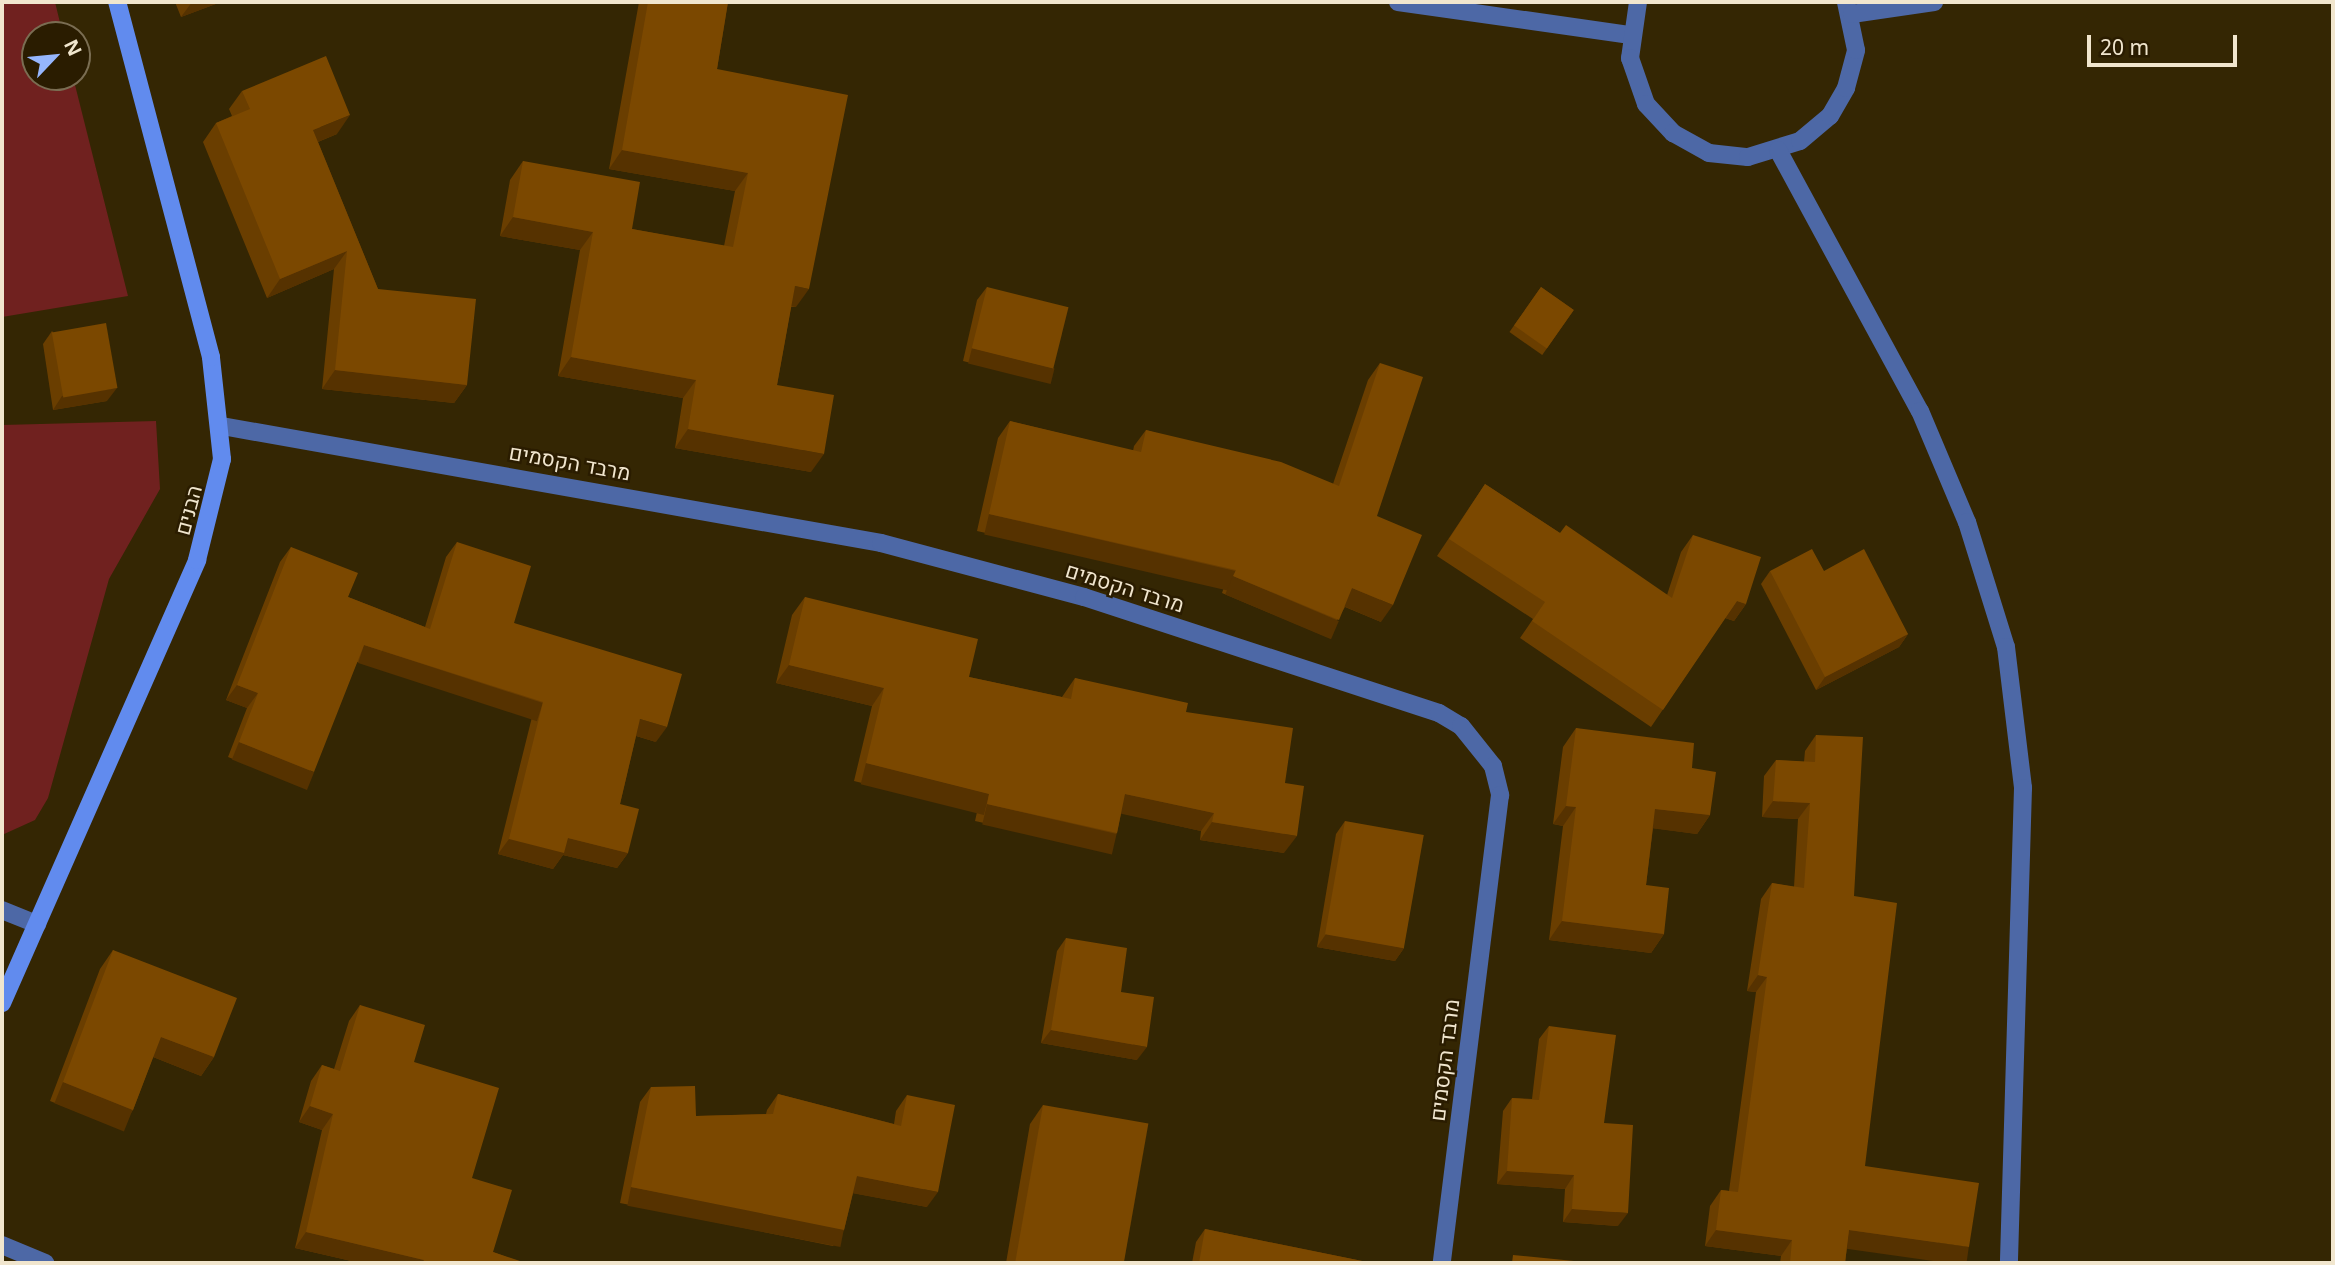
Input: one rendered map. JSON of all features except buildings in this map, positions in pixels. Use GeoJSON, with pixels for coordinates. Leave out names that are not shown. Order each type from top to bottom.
{"type":"FeatureCollection","features":[{"type":"Feature","properties":{"kind":"street","name":"הבנים"},"geometry":{"type":"LineString","coordinates":[[2,1003],[197,560],[218,496],[222,426],[211,357],[117,2]]}},
{"type":"Feature","properties":{"kind":"street"},"geometry":{"type":"LineString","coordinates":[[1398,2],[1631,35]]}},
{"type":"Feature","properties":{"kind":"street"},"geometry":{"type":"LineString","coordinates":[[1638,2],[1631,35],[1630,58],[1646,104],[1673,133],[1709,153],[1748,157],[1779,150],[1830,116],[1846,88],[1856,50],[1849,8],[1934,2]]}},
{"type":"Feature","properties":{"kind":"street"},"geometry":{"type":"LineString","coordinates":[[1779,150],[1920,411],[1967,523],[2006,646],[2023,788],[2009,1263]]}},
{"type":"Feature","properties":{"kind":"street","name":"מרבד הקסמים"},"geometry":{"type":"LineString","coordinates":[[222,426],[881,543],[1084,597],[1438,713],[1461,726],[1493,766],[1500,795],[1442,1263]]}},
{"type":"Feature","properties":{"kind":"street"},"geometry":{"type":"LineString","coordinates":[[2,909],[37,923]]}},
{"type":"Feature","properties":{"kind":"street"},"geometry":{"type":"LineString","coordinates":[[2,1245],[46,1263]]}},
{"type":"Feature","properties":{"kind":"shaded area"},"geometry":{"type":"Polygon","coordinates":[[[2,2],[55,2],[60,21],[21,21],[21,91],[77,91],[128,296],[2,317],[2,2]]]}},
{"type":"Feature","properties":{"kind":"shaded area"},"geometry":{"type":"Polygon","coordinates":[[[156,421],[160,489],[109,579],[48,798],[35,820],[2,835],[2,425],[156,421]]]}}]}
